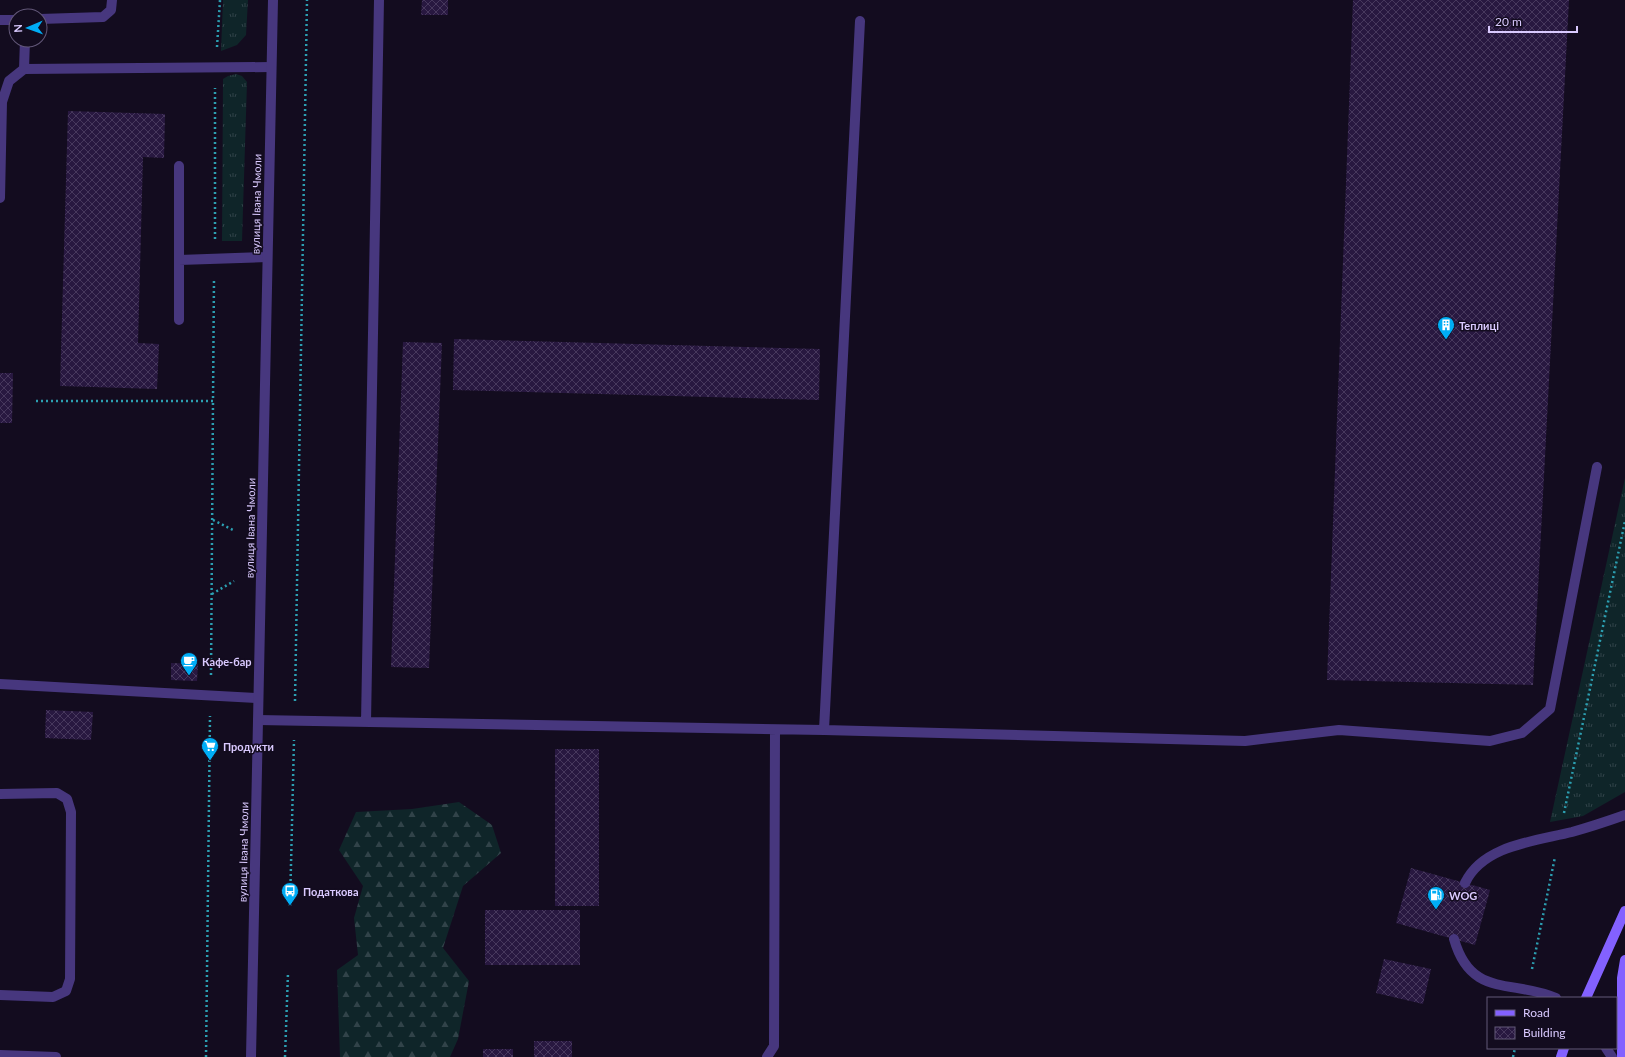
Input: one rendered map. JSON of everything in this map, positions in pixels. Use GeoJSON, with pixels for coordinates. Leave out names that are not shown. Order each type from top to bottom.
{"type":"FeatureCollection","features":[{"type":"Feature","properties":{"kind":"main road"},"geometry":{"type":"LineString","coordinates":[[1586,997],[1625,911]]}},
{"type":"Feature","properties":{"kind":"main road"},"geometry":{"type":"LineString","coordinates":[[1622,1057],[1622,978],[1625,960]]}},
{"type":"Feature","properties":{"kind":"street"},"geometry":{"type":"LineString","coordinates":[[48,19],[103,17],[111,10],[112,0]]}},
{"type":"Feature","properties":{"kind":"street","name":"вулиця Івана Чмоли"},"geometry":{"type":"LineString","coordinates":[[251,1057],[273,0]]}},
{"type":"Feature","properties":{"kind":"street"},"geometry":{"type":"LineString","coordinates":[[366,722],[379,0]]}},
{"type":"Feature","properties":{"kind":"street"},"geometry":{"type":"LineString","coordinates":[[824,730],[860,21]]}},
{"type":"Feature","properties":{"kind":"street"},"geometry":{"type":"LineString","coordinates":[[24,69],[25,48]]}},
{"type":"Feature","properties":{"kind":"street"},"geometry":{"type":"LineString","coordinates":[[0,198],[2,102],[9,81],[24,69],[271,68]]}},
{"type":"Feature","properties":{"kind":"street"},"geometry":{"type":"LineString","coordinates":[[179,166],[179,320]]}},
{"type":"Feature","properties":{"kind":"street"},"geometry":{"type":"LineString","coordinates":[[179,260],[268,257]]}},
{"type":"Feature","properties":{"kind":"street"},"geometry":{"type":"LineString","coordinates":[[258,720],[824,730],[1245,741],[1339,730],[1490,740],[1522,733],[1550,709],[1597,467]]}},
{"type":"Feature","properties":{"kind":"street"},"geometry":{"type":"LineString","coordinates":[[0,684],[258,698]]}},
{"type":"Feature","properties":{"kind":"street"},"geometry":{"type":"LineString","coordinates":[[767,1057],[774,1046],[775,730]]}},
{"type":"Feature","properties":{"kind":"street"},"geometry":{"type":"LineString","coordinates":[[0,794],[57,793],[66,800],[71,812],[71,820],[70,979],[66,991],[53,997],[0,996]]}},
{"type":"Feature","properties":{"kind":"street"},"geometry":{"type":"LineString","coordinates":[[1465,883],[1478,866],[1493,855],[1509,848],[1625,815]]}},
{"type":"Feature","properties":{"kind":"street"},"geometry":{"type":"LineString","coordinates":[[1454,939],[1457,951],[1468,967],[1482,980],[1500,987],[1538,991],[1553,997]]}},
{"type":"Feature","properties":{"kind":"street"},"geometry":{"type":"LineString","coordinates":[[0,1056],[56,1057]]}},
{"type":"Feature","properties":{"kind":"path"},"geometry":{"type":"LineString","coordinates":[[290,906],[307,0]]}},
{"type":"Feature","properties":{"kind":"path"},"geometry":{"type":"LineString","coordinates":[[206,1057],[214,401]]}},
{"type":"Feature","properties":{"kind":"path"},"geometry":{"type":"LineString","coordinates":[[213,520],[235,531]]}},
{"type":"Feature","properties":{"kind":"path"},"geometry":{"type":"LineString","coordinates":[[1528,990],[1625,521]]}},
{"type":"Feature","properties":{"kind":"path"},"geometry":{"type":"LineString","coordinates":[[211,594],[234,581]]}},
{"type":"Feature","properties":{"kind":"path"},"geometry":{"type":"LineString","coordinates":[[285,1057],[288,973]]}},
{"type":"Feature","properties":{"kind":"green space"},"geometry":{"type":"Polygon","coordinates":[[[223,0],[248,0],[246,35],[237,45],[221,51],[223,0]]]}},
{"type":"Feature","properties":{"kind":"green space"},"geometry":{"type":"Polygon","coordinates":[[[236,74],[242,76],[247,82],[242,241],[222,241],[223,79],[236,74]]]}},
{"type":"Feature","properties":{"kind":"green space"},"geometry":{"type":"Polygon","coordinates":[[[1625,478],[1625,792],[1583,816],[1550,822],[1625,478]]]}},
{"type":"Feature","properties":{"kind":"green space"},"geometry":{"type":"Polygon","coordinates":[[[459,802],[492,825],[501,853],[463,886],[443,948],[469,981],[458,1039],[450,1057],[340,1057],[337,970],[358,955],[354,918],[363,886],[339,850],[356,812],[412,809],[459,802]]]}},
{"type":"Feature","properties":{"kind":"building"},"geometry":{"type":"Polygon","coordinates":[[[422,0],[448,0],[448,15],[421,15],[422,0]]]}},
{"type":"Feature","properties":{"kind":"building","name":"Теплиці"},"geometry":{"type":"Polygon","coordinates":[[[1353,0],[1569,0],[1533,685],[1327,680],[1353,0]]]}},
{"type":"Feature","properties":{"kind":"building"},"geometry":{"type":"Polygon","coordinates":[[[68,111],[165,114],[164,158],[143,157],[138,343],[159,344],[157,389],[60,386],[68,111]]]}},
{"type":"Feature","properties":{"kind":"building"},"geometry":{"type":"Polygon","coordinates":[[[454,339],[820,349],[819,400],[453,390],[454,339]]]}},
{"type":"Feature","properties":{"kind":"building"},"geometry":{"type":"Polygon","coordinates":[[[403,342],[442,343],[429,668],[391,667],[403,342]]]}},
{"type":"Feature","properties":{"kind":"building"},"geometry":{"type":"Polygon","coordinates":[[[0,373],[13,373],[12,423],[0,423],[0,373]]]}},
{"type":"Feature","properties":{"kind":"building"},"geometry":{"type":"Polygon","coordinates":[[[171,663],[198,664],[197,681],[171,680],[171,663]]]}},
{"type":"Feature","properties":{"kind":"building"},"geometry":{"type":"Polygon","coordinates":[[[46,710],[93,712],[91,740],[45,738],[46,710]]]}},
{"type":"Feature","properties":{"kind":"building"},"geometry":{"type":"Polygon","coordinates":[[[555,749],[599,749],[599,906],[555,906],[555,749]]]}},
{"type":"Feature","properties":{"kind":"building"},"geometry":{"type":"Polygon","coordinates":[[[1411,868],[1490,890],[1475,945],[1396,923],[1411,868]]]}},
{"type":"Feature","properties":{"kind":"building"},"geometry":{"type":"Polygon","coordinates":[[[485,910],[580,910],[580,965],[485,965],[485,910]]]}},
{"type":"Feature","properties":{"kind":"building"},"geometry":{"type":"Polygon","coordinates":[[[1384,959],[1431,969],[1423,1004],[1376,993],[1384,959]]]}},
{"type":"Feature","properties":{"kind":"building"},"geometry":{"type":"Polygon","coordinates":[[[534,1041],[572,1041],[572,1057],[534,1057],[534,1041]]]}},
{"type":"Feature","properties":{"kind":"building"},"geometry":{"type":"Polygon","coordinates":[[[483,1049],[513,1049],[513,1057],[483,1057],[483,1049]]]}},
{"type":"Feature","properties":{"kind":"place","name":"Теплиці"},"geometry":{"type":"Point","coordinates":[1446,340]}},
{"type":"Feature","properties":{"kind":"place","name":"Кафе-бар"},"geometry":{"type":"Point","coordinates":[189,676]}},
{"type":"Feature","properties":{"kind":"place","name":"Продукти"},"geometry":{"type":"Point","coordinates":[210,761]}},
{"type":"Feature","properties":{"kind":"place","name":"Податкова"},"geometry":{"type":"Point","coordinates":[290,906]}},
{"type":"Feature","properties":{"kind":"place","name":"WOG"},"geometry":{"type":"Point","coordinates":[1436,910]}}]}
